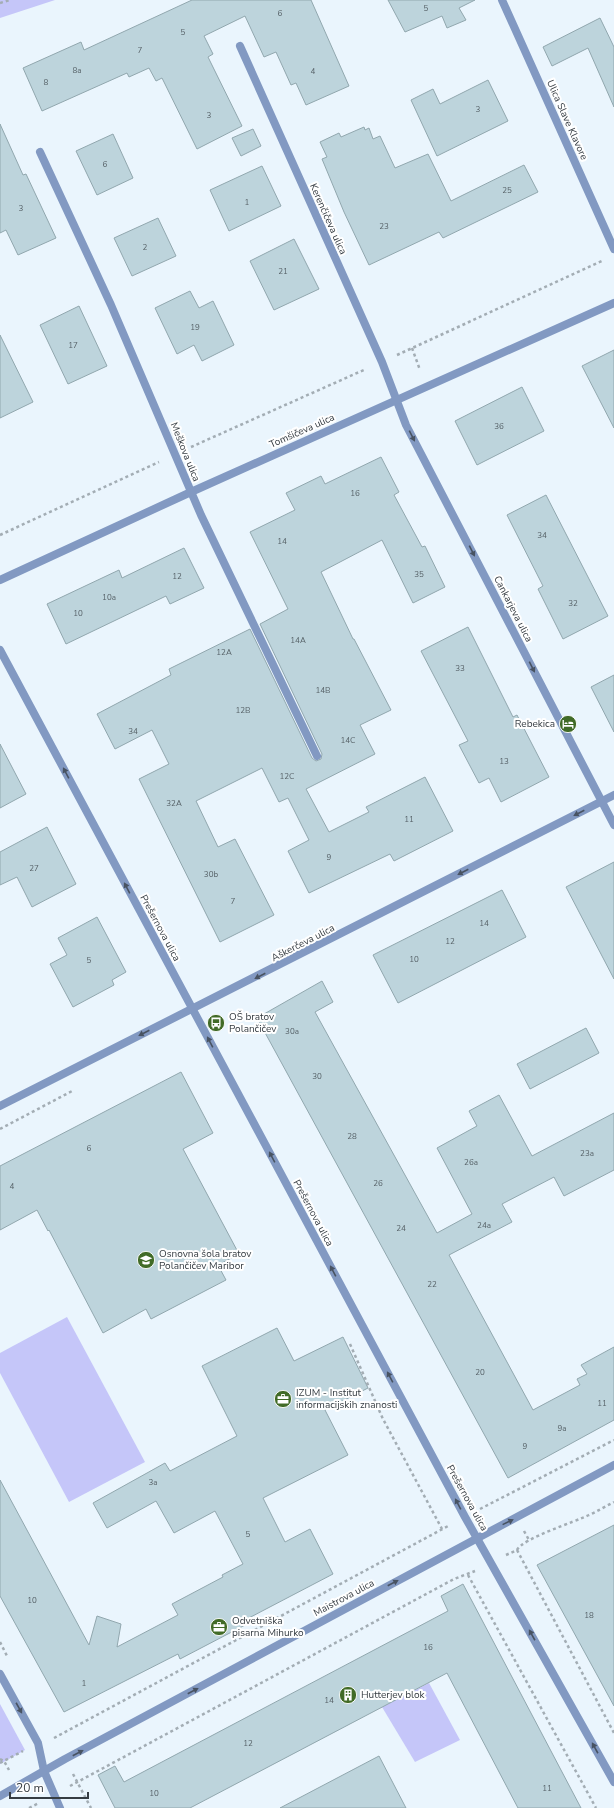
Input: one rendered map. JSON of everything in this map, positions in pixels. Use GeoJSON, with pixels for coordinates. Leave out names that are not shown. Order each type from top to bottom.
{"type":"FeatureCollection","features":[{"type":"Feature","properties":{"kind":"street","name":"Ulica Slave Klavore"},"geometry":{"type":"LineString","coordinates":[[502,0],[614,249]]}},
{"type":"Feature","properties":{"kind":"street","name":"Kerenčičeva ulica"},"geometry":{"type":"LineString","coordinates":[[240,46],[382,362],[396,401]]}},
{"type":"Feature","properties":{"kind":"street","name":"Meškova ulica"},"geometry":{"type":"LineString","coordinates":[[40,152],[114,312],[164,425],[191,492],[317,756]]}},
{"type":"Feature","properties":{"kind":"street","name":"Tomšičeva ulica"},"geometry":{"type":"LineString","coordinates":[[0,580],[191,492],[614,303]]}},
{"type":"Feature","properties":{"kind":"street","name":"Cankarjeva ulica"},"geometry":{"type":"LineString","coordinates":[[396,401],[406,425],[614,825]]}},
{"type":"Feature","properties":{"kind":"street","name":"Prešernova ulica"},"geometry":{"type":"LineString","coordinates":[[0,650],[477,1538],[614,1782]]}},
{"type":"Feature","properties":{"kind":"street","name":"Aškerčeva ulica"},"geometry":{"type":"LineString","coordinates":[[0,1106],[614,796]]}},
{"type":"Feature","properties":{"kind":"street","name":"Maistrova ulica"},"geometry":{"type":"LineString","coordinates":[[0,1796],[614,1465]]}},
{"type":"Feature","properties":{"kind":"street"},"geometry":{"type":"LineString","coordinates":[[0,1674],[38,1743],[44,1771],[60,1808]]}},
{"type":"Feature","properties":{"kind":"path"},"geometry":{"type":"LineString","coordinates":[[0,3],[10,0]]}},
{"type":"Feature","properties":{"kind":"path"},"geometry":{"type":"LineString","coordinates":[[0,535],[607,259]]}},
{"type":"Feature","properties":{"kind":"path"},"geometry":{"type":"LineString","coordinates":[[412,348],[421,375]]}},
{"type":"Feature","properties":{"kind":"path"},"geometry":{"type":"LineString","coordinates":[[480,1509],[614,1440]]}},
{"type":"Feature","properties":{"kind":"path"},"geometry":{"type":"LineString","coordinates":[[512,1552],[517,1550],[519,1546],[529,1540],[591,1515],[614,1502]]}},
{"type":"Feature","properties":{"kind":"path"},"geometry":{"type":"LineString","coordinates":[[54,1738],[452,1524]]}},
{"type":"Feature","properties":{"kind":"path"},"geometry":{"type":"LineString","coordinates":[[517,1550],[614,1733]]}},
{"type":"Feature","properties":{"kind":"path"},"geometry":{"type":"LineString","coordinates":[[77,1782],[454,1579],[468,1575],[596,1808]]}},
{"type":"Feature","properties":{"kind":"path"},"geometry":{"type":"LineString","coordinates":[[0,1763],[18,1753]]}},
{"type":"Feature","properties":{"kind":"path"},"geometry":{"type":"LineString","coordinates":[[0,1759],[4,1761],[11,1774]]}},
{"type":"Feature","properties":{"kind":"path"},"geometry":{"type":"LineString","coordinates":[[74,1775],[91,1808]]}},
{"type":"Feature","properties":{"kind":"path"},"geometry":{"type":"LineString","coordinates":[[27,1804],[29,1808]]}},
{"type":"Feature","properties":{"kind":"shaded area"},"geometry":{"type":"Polygon","coordinates":[[[0,0],[55,0],[0,18],[0,0]]]}},
{"type":"Feature","properties":{"kind":"shaded area"},"geometry":{"type":"Polygon","coordinates":[[[67,1317],[145,1462],[69,1502],[0,1373],[0,1353],[67,1317]]]}},
{"type":"Feature","properties":{"kind":"shaded area"},"geometry":{"type":"Polygon","coordinates":[[[429,1683],[460,1740],[415,1762],[382,1707],[429,1683]]]}},
{"type":"Feature","properties":{"kind":"shaded area"},"geometry":{"type":"Polygon","coordinates":[[[0,1704],[25,1750],[0,1764],[0,1704]]]}},
{"type":"Feature","properties":{"kind":"building"},"geometry":{"type":"Polygon","coordinates":[[[192,0],[311,0],[349,86],[306,105],[296,83],[291,85],[276,52],[264,57],[245,16],[204,36],[213,54],[208,57],[242,126],[197,149],[162,78],[156,81],[149,68],[129,77],[127,73],[42,111],[23,68],[81,42],[84,50],[192,0]]]}},
{"type":"Feature","properties":{"kind":"building"},"geometry":{"type":"Polygon","coordinates":[[[388,0],[475,0],[459,8],[466,20],[447,28],[442,16],[405,32],[388,0]]]}},
{"type":"Feature","properties":{"kind":"building"},"geometry":{"type":"Polygon","coordinates":[[[600,18],[614,47],[614,107],[588,48],[552,66],[543,47],[600,18]]]}},
{"type":"Feature","properties":{"kind":"building"},"geometry":{"type":"Polygon","coordinates":[[[488,80],[508,121],[437,156],[411,100],[433,89],[440,104],[488,80]]]}},
{"type":"Feature","properties":{"kind":"building"},"geometry":{"type":"Polygon","coordinates":[[[0,124],[23,175],[26,174],[56,238],[18,255],[6,230],[0,233],[0,124]]]}},
{"type":"Feature","properties":{"kind":"building"},"geometry":{"type":"Polygon","coordinates":[[[364,127],[365,130],[369,128],[373,139],[380,136],[395,168],[428,154],[451,201],[524,165],[538,192],[443,238],[439,232],[369,265],[344,212],[322,159],[327,157],[320,142],[339,133],[341,137],[364,127]]]}},
{"type":"Feature","properties":{"kind":"building"},"geometry":{"type":"Polygon","coordinates":[[[253,129],[261,146],[241,156],[232,138],[253,129]]]}},
{"type":"Feature","properties":{"kind":"building"},"geometry":{"type":"Polygon","coordinates":[[[113,134],[133,178],[97,195],[76,151],[113,134]]]}},
{"type":"Feature","properties":{"kind":"building"},"geometry":{"type":"Polygon","coordinates":[[[262,166],[281,206],[229,231],[210,190],[262,166]]]}},
{"type":"Feature","properties":{"kind":"building"},"geometry":{"type":"Polygon","coordinates":[[[158,218],[176,256],[132,276],[114,238],[158,218]]]}},
{"type":"Feature","properties":{"kind":"building"},"geometry":{"type":"Polygon","coordinates":[[[294,239],[319,289],[274,310],[250,261],[294,239]]]}},
{"type":"Feature","properties":{"kind":"building"},"geometry":{"type":"Polygon","coordinates":[[[190,291],[199,308],[213,301],[234,345],[202,361],[194,345],[177,354],[155,308],[190,291]]]}},
{"type":"Feature","properties":{"kind":"building"},"geometry":{"type":"Polygon","coordinates":[[[79,306],[107,366],[68,384],[40,325],[79,306]]]}},
{"type":"Feature","properties":{"kind":"building"},"geometry":{"type":"Polygon","coordinates":[[[0,335],[33,402],[0,418],[0,335]]]}},
{"type":"Feature","properties":{"kind":"building"},"geometry":{"type":"Polygon","coordinates":[[[614,350],[614,428],[582,366],[614,350]]]}},
{"type":"Feature","properties":{"kind":"building"},"geometry":{"type":"Polygon","coordinates":[[[522,387],[544,431],[477,465],[455,421],[522,387]]]}},
{"type":"Feature","properties":{"kind":"building"},"geometry":{"type":"Polygon","coordinates":[[[381,457],[399,492],[394,495],[422,547],[425,546],[445,587],[413,603],[382,540],[321,572],[353,639],[391,710],[360,725],[375,754],[306,789],[329,832],[369,812],[366,807],[425,777],[453,831],[394,861],[390,854],[309,893],[288,851],[309,840],[288,798],[279,802],[262,768],[196,801],[218,847],[235,839],[274,915],[220,942],[139,779],[169,764],[152,730],[115,749],[97,714],[171,675],[169,669],[250,629],[312,758],[316,761],[321,759],[322,754],[260,624],[288,609],[250,532],[295,510],[286,493],[321,476],[325,484],[381,457]]]}},
{"type":"Feature","properties":{"kind":"building"},"geometry":{"type":"Polygon","coordinates":[[[546,495],[608,616],[563,639],[538,589],[543,586],[507,515],[546,495]]]}},
{"type":"Feature","properties":{"kind":"building"},"geometry":{"type":"Polygon","coordinates":[[[184,548],[204,588],[170,604],[166,596],[66,644],[47,604],[119,570],[122,578],[184,548]]]}},
{"type":"Feature","properties":{"kind":"building"},"geometry":{"type":"Polygon","coordinates":[[[468,627],[513,717],[517,715],[549,777],[501,802],[489,778],[479,783],[459,745],[468,741],[421,651],[468,627]]]}},
{"type":"Feature","properties":{"kind":"building"},"geometry":{"type":"Polygon","coordinates":[[[614,675],[614,732],[591,687],[614,675]]]}},
{"type":"Feature","properties":{"kind":"building"},"geometry":{"type":"Polygon","coordinates":[[[0,744],[26,794],[0,808],[0,744]]]}},
{"type":"Feature","properties":{"kind":"building"},"geometry":{"type":"Polygon","coordinates":[[[47,827],[76,884],[32,907],[17,877],[0,885],[0,852],[47,827]]]}},
{"type":"Feature","properties":{"kind":"building"},"geometry":{"type":"Polygon","coordinates":[[[614,862],[614,979],[566,887],[614,862]]]}},
{"type":"Feature","properties":{"kind":"building"},"geometry":{"type":"Polygon","coordinates":[[[502,890],[526,937],[398,1003],[373,955],[502,890]]]}},
{"type":"Feature","properties":{"kind":"building"},"geometry":{"type":"Polygon","coordinates":[[[97,917],[126,972],[112,980],[114,985],[73,1007],[50,964],[67,955],[58,938],[97,917]]]}},
{"type":"Feature","properties":{"kind":"building"},"geometry":{"type":"Polygon","coordinates":[[[322,981],[333,1002],[315,1012],[437,1233],[472,1214],[437,1148],[477,1126],[469,1111],[499,1095],[532,1156],[614,1113],[614,1170],[564,1196],[554,1177],[502,1204],[512,1222],[449,1255],[533,1410],[580,1385],[577,1379],[587,1374],[581,1365],[614,1347],[614,1420],[508,1478],[257,1018],[322,981]]]}},
{"type":"Feature","properties":{"kind":"building"},"geometry":{"type":"Polygon","coordinates":[[[586,1028],[599,1053],[530,1089],[517,1064],[586,1028]]]}},
{"type":"Feature","properties":{"kind":"building"},"geometry":{"type":"Polygon","coordinates":[[[181,1072],[213,1133],[183,1149],[239,1254],[218,1265],[226,1280],[151,1319],[146,1309],[103,1333],[37,1210],[0,1230],[0,1166],[181,1072]]]}},
{"type":"Feature","properties":{"kind":"building"},"geometry":{"type":"Polygon","coordinates":[[[277,1328],[294,1361],[343,1337],[368,1388],[325,1410],[348,1455],[263,1498],[285,1542],[310,1529],[333,1574],[245,1620],[247,1624],[180,1659],[178,1654],[64,1712],[0,1596],[0,1480],[89,1645],[97,1616],[121,1624],[117,1647],[178,1615],[172,1604],[223,1577],[222,1575],[243,1564],[215,1511],[174,1533],[156,1501],[107,1528],[93,1503],[165,1463],[170,1471],[237,1436],[202,1366],[277,1328]]]}},
{"type":"Feature","properties":{"kind":"building"},"geometry":{"type":"Polygon","coordinates":[[[614,1525],[614,1706],[537,1565],[614,1525]]]}},
{"type":"Feature","properties":{"kind":"building","name":"Hutterjev blok"},"geometry":{"type":"Polygon","coordinates":[[[463,1584],[581,1808],[518,1808],[447,1673],[190,1808],[115,1808],[98,1775],[115,1766],[124,1782],[448,1611],[441,1596],[463,1584]]]}},
{"type":"Feature","properties":{"kind":"building"},"geometry":{"type":"Polygon","coordinates":[[[379,1756],[406,1808],[280,1808],[379,1756]]]}},
{"type":"Feature","properties":{"kind":"place","name":"Rebekica"},"geometry":{"type":"Point","coordinates":[568,724]}},
{"type":"Feature","properties":{"kind":"place","name":"OŠ bratov Polančičev"},"geometry":{"type":"Point","coordinates":[216,1023]}},
{"type":"Feature","properties":{"kind":"place","name":"Osnovna šola bratov Polančičev Maribor"},"geometry":{"type":"Point","coordinates":[146,1260]}},
{"type":"Feature","properties":{"kind":"place","name":"IZUM - Institut informacijskih znanosti"},"geometry":{"type":"Point","coordinates":[283,1399]}},
{"type":"Feature","properties":{"kind":"place","name":"Odvetniška pisarna Mihurko"},"geometry":{"type":"Point","coordinates":[219,1627]}},
{"type":"Feature","properties":{"kind":"place","name":"Hutterjev blok"},"geometry":{"type":"Point","coordinates":[348,1695]}}]}
